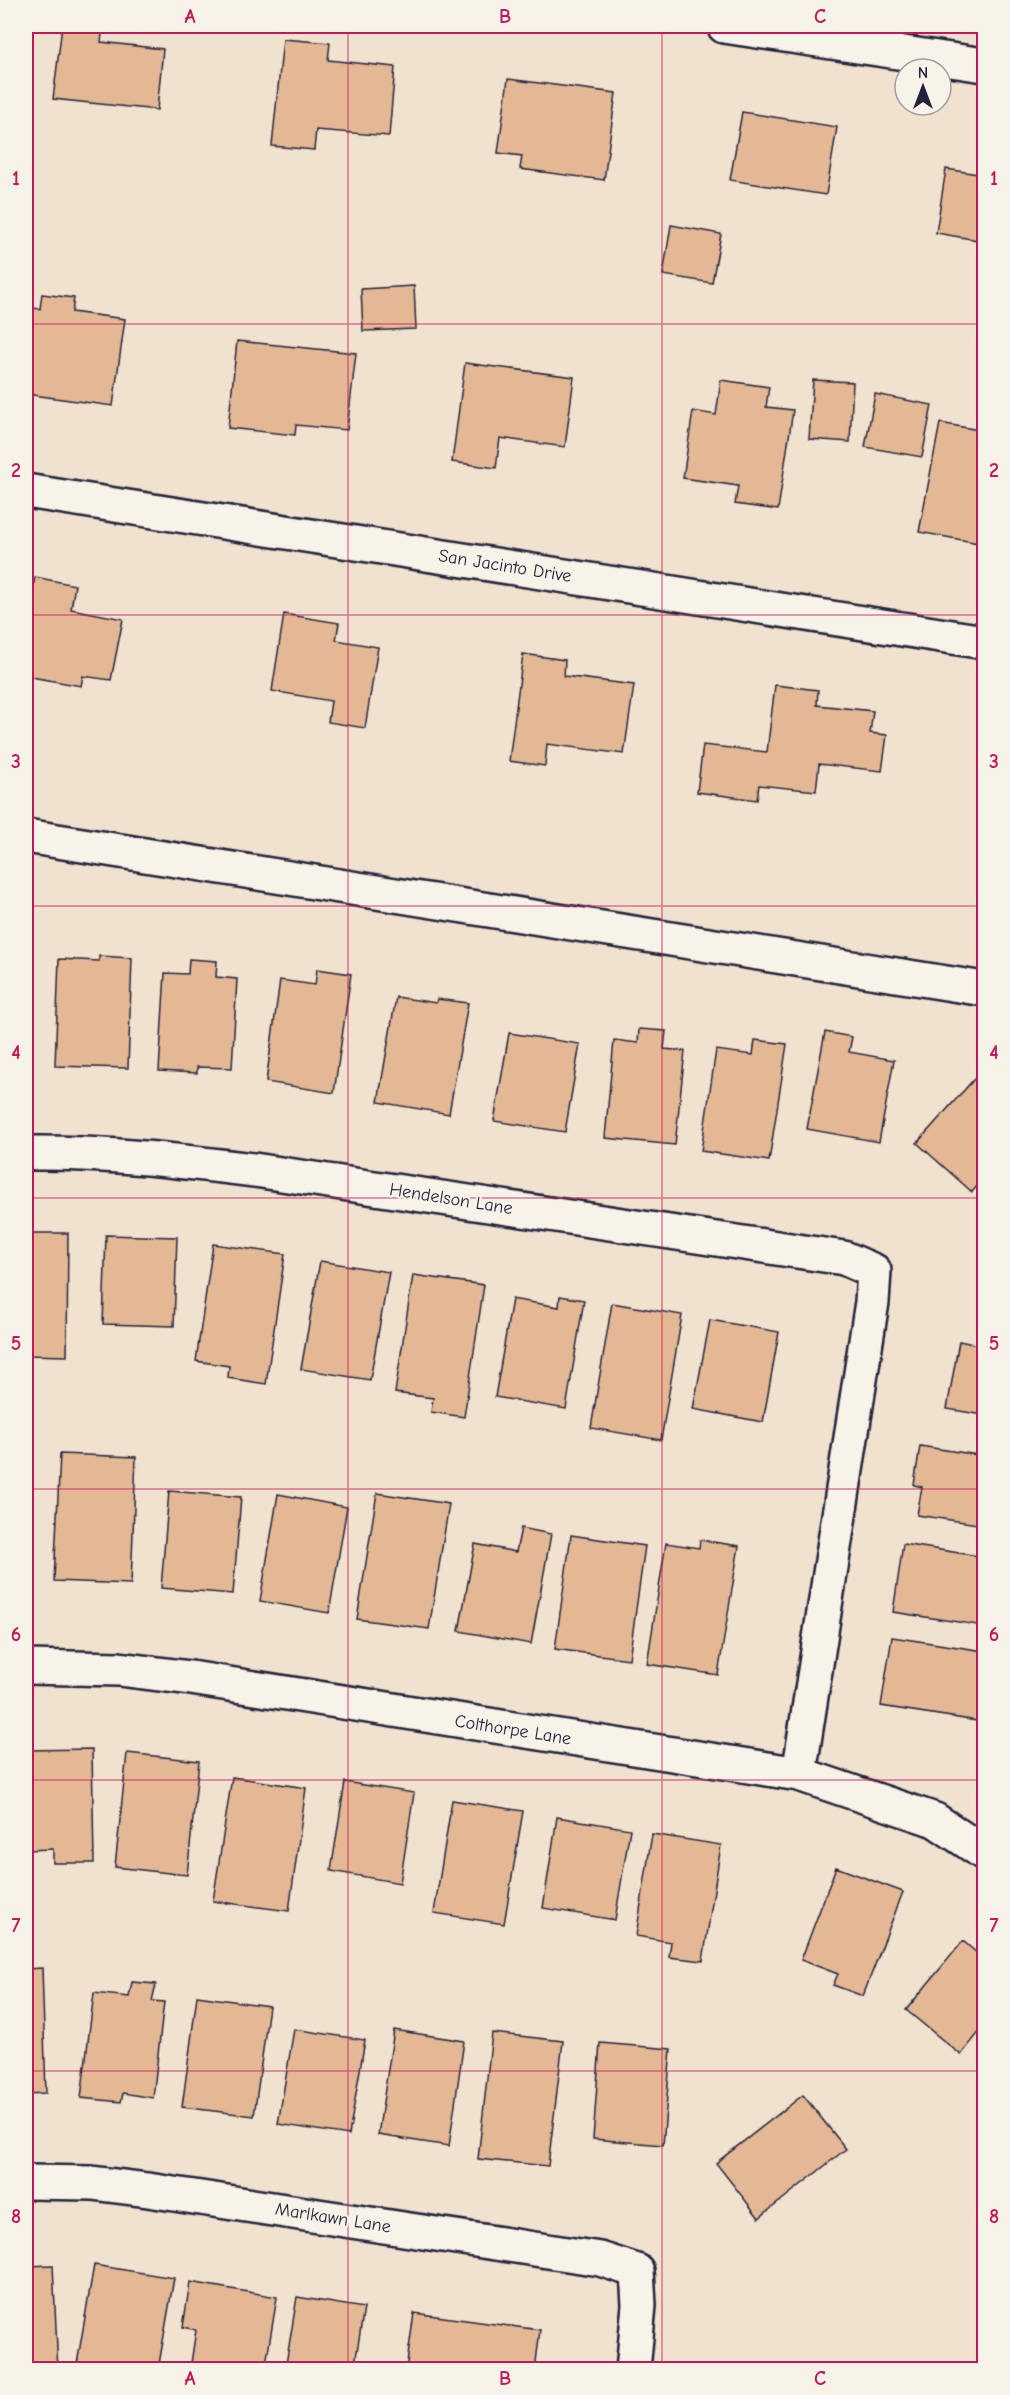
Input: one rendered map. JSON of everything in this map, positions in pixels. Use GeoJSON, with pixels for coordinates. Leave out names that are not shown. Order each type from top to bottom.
{"type":"FeatureCollection","features":[{"type":"Feature","properties":{"kind":"street"},"geometry":{"type":"LineString","coordinates":[[724,26],[984,65]]}},
{"type":"Feature","properties":{"kind":"street","name":"San Jacinto Drive"},"geometry":{"type":"LineString","coordinates":[[26,491],[984,642]]}},
{"type":"Feature","properties":{"kind":"street"},"geometry":{"type":"LineString","coordinates":[[26,836],[984,989]]}},
{"type":"Feature","properties":{"kind":"street","name":"Hendelson Lane"},"geometry":{"type":"LineString","coordinates":[[26,1153],[84,1152],[168,1159],[261,1171],[844,1258],[874,1271],[872,1302],[799,1774]]}},
{"type":"Feature","properties":{"kind":"street","name":"Colthorpe Lane"},"geometry":{"type":"LineString","coordinates":[[26,1667],[118,1669],[190,1678],[799,1774],[935,1820],[984,1853]]}},
{"type":"Feature","properties":{"kind":"street","name":"Marlkawn Lane"},"geometry":{"type":"LineString","coordinates":[[26,2182],[93,2183],[148,2190],[600,2259],[637,2271],[639,2305],[633,2370]]}},
{"type":"Feature","properties":{"kind":"building"},"geometry":{"type":"Polygon","coordinates":[[[62,26],[103,26],[101,42],[163,49],[157,110],[53,99],[62,26]]]}},
{"type":"Feature","properties":{"kind":"building"},"geometry":{"type":"Polygon","coordinates":[[[283,39],[330,43],[328,60],[395,67],[389,136],[316,130],[314,150],[272,146],[283,39]]]}},
{"type":"Feature","properties":{"kind":"building"},"geometry":{"type":"Polygon","coordinates":[[[508,79],[616,93],[604,180],[520,169],[522,156],[498,153],[508,79]]]}},
{"type":"Feature","properties":{"kind":"building"},"geometry":{"type":"Polygon","coordinates":[[[742,112],[837,127],[826,195],[730,180],[742,112]]]}},
{"type":"Feature","properties":{"kind":"building"},"geometry":{"type":"Polygon","coordinates":[[[946,169],[984,175],[984,241],[936,233],[946,169]]]}},
{"type":"Feature","properties":{"kind":"building"},"geometry":{"type":"Polygon","coordinates":[[[671,225],[721,234],[712,283],[663,275],[671,225]]]}},
{"type":"Feature","properties":{"kind":"building"},"geometry":{"type":"Polygon","coordinates":[[[414,286],[416,329],[363,331],[361,289],[414,286]]]}},
{"type":"Feature","properties":{"kind":"building"},"geometry":{"type":"Polygon","coordinates":[[[42,294],[74,298],[72,312],[125,319],[113,406],[26,394],[26,307],[40,309],[42,294]]]}},
{"type":"Feature","properties":{"kind":"building"},"geometry":{"type":"Polygon","coordinates":[[[237,341],[356,353],[347,430],[296,425],[295,435],[228,428],[237,341]]]}},
{"type":"Feature","properties":{"kind":"building"},"geometry":{"type":"Polygon","coordinates":[[[465,363],[574,377],[565,447],[500,438],[496,468],[452,462],[465,363]]]}},
{"type":"Feature","properties":{"kind":"building"},"geometry":{"type":"Polygon","coordinates":[[[721,380],[769,387],[766,407],[793,410],[778,510],[735,504],[738,486],[683,478],[693,411],[716,415],[721,380]]]}},
{"type":"Feature","properties":{"kind":"building"},"geometry":{"type":"Polygon","coordinates":[[[813,380],[853,382],[850,442],[809,439],[813,380]]]}},
{"type":"Feature","properties":{"kind":"building"},"geometry":{"type":"Polygon","coordinates":[[[875,394],[932,405],[922,457],[865,447],[875,394]]]}},
{"type":"Feature","properties":{"kind":"building"},"geometry":{"type":"Polygon","coordinates":[[[940,423],[984,431],[984,544],[919,532],[940,423]]]}},
{"type":"Feature","properties":{"kind":"building"},"geometry":{"type":"Polygon","coordinates":[[[35,577],[75,585],[71,609],[123,619],[111,680],[83,676],[81,686],[26,676],[26,625],[35,577]]]}},
{"type":"Feature","properties":{"kind":"building"},"geometry":{"type":"Polygon","coordinates":[[[284,614],[339,623],[336,640],[378,647],[365,728],[328,722],[331,701],[272,691],[284,614]]]}},
{"type":"Feature","properties":{"kind":"building"},"geometry":{"type":"Polygon","coordinates":[[[523,654],[565,660],[564,676],[634,685],[624,754],[547,744],[545,766],[509,761],[523,654]]]}},
{"type":"Feature","properties":{"kind":"building"},"geometry":{"type":"Polygon","coordinates":[[[775,685],[818,690],[817,705],[873,711],[870,733],[887,735],[882,771],[819,764],[816,791],[759,785],[757,800],[697,792],[703,745],[767,752],[775,685]]]}},
{"type":"Feature","properties":{"kind":"building"},"geometry":{"type":"Polygon","coordinates":[[[99,956],[132,958],[128,1068],[55,1066],[59,959],[99,961],[99,956]]]}},
{"type":"Feature","properties":{"kind":"building"},"geometry":{"type":"Polygon","coordinates":[[[189,959],[217,961],[216,977],[237,979],[232,1068],[197,1067],[197,1073],[159,1071],[165,973],[188,974],[189,959]]]}},
{"type":"Feature","properties":{"kind":"building"},"geometry":{"type":"Polygon","coordinates":[[[317,969],[351,974],[334,1093],[266,1082],[280,980],[315,985],[317,969]]]}},
{"type":"Feature","properties":{"kind":"building"},"geometry":{"type":"Polygon","coordinates":[[[396,997],[436,1003],[437,999],[468,1003],[449,1114],[378,1102],[396,997]]]}},
{"type":"Feature","properties":{"kind":"building"},"geometry":{"type":"Polygon","coordinates":[[[639,1029],[666,1031],[664,1049],[685,1051],[675,1145],[605,1138],[614,1040],[638,1043],[639,1029]]]}},
{"type":"Feature","properties":{"kind":"building"},"geometry":{"type":"Polygon","coordinates":[[[825,1032],[852,1037],[849,1052],[894,1060],[879,1142],[807,1129],[825,1032]]]}},
{"type":"Feature","properties":{"kind":"building"},"geometry":{"type":"Polygon","coordinates":[[[509,1033],[580,1044],[565,1132],[494,1121],[509,1033]]]}},
{"type":"Feature","properties":{"kind":"building"},"geometry":{"type":"Polygon","coordinates":[[[755,1040],[787,1044],[769,1161],[701,1151],[716,1050],[753,1055],[755,1040]]]}},
{"type":"Feature","properties":{"kind":"building"},"geometry":{"type":"Polygon","coordinates":[[[984,1068],[984,1178],[972,1192],[917,1143],[984,1068]]]}},
{"type":"Feature","properties":{"kind":"building"},"geometry":{"type":"Polygon","coordinates":[[[26,1233],[68,1233],[67,1356],[26,1355],[26,1233]]]}},
{"type":"Feature","properties":{"kind":"building"},"geometry":{"type":"Polygon","coordinates":[[[106,1235],[177,1237],[174,1326],[103,1324],[106,1235]]]}},
{"type":"Feature","properties":{"kind":"building"},"geometry":{"type":"Polygon","coordinates":[[[213,1244],[285,1254],[266,1384],[228,1378],[229,1366],[196,1361],[213,1244]]]}},
{"type":"Feature","properties":{"kind":"building"},"geometry":{"type":"Polygon","coordinates":[[[320,1261],[389,1272],[370,1380],[301,1369],[320,1261]]]}},
{"type":"Feature","properties":{"kind":"building"},"geometry":{"type":"Polygon","coordinates":[[[413,1275],[484,1285],[464,1417],[431,1412],[433,1398],[395,1393],[413,1275]]]}},
{"type":"Feature","properties":{"kind":"building"},"geometry":{"type":"Polygon","coordinates":[[[560,1296],[584,1300],[566,1409],[495,1397],[512,1299],[559,1307],[560,1296]]]}},
{"type":"Feature","properties":{"kind":"building"},"geometry":{"type":"Polygon","coordinates":[[[612,1303],[682,1315],[661,1440],[591,1428],[612,1303]]]}},
{"type":"Feature","properties":{"kind":"building"},"geometry":{"type":"Polygon","coordinates":[[[710,1320],[779,1332],[763,1422],[693,1409],[710,1320]]]}},
{"type":"Feature","properties":{"kind":"building"},"geometry":{"type":"Polygon","coordinates":[[[959,1341],[984,1346],[984,1415],[947,1409],[959,1341]]]}},
{"type":"Feature","properties":{"kind":"building"},"geometry":{"type":"Polygon","coordinates":[[[920,1446],[984,1456],[984,1525],[917,1515],[922,1487],[914,1485],[920,1446]]]}},
{"type":"Feature","properties":{"kind":"building"},"geometry":{"type":"Polygon","coordinates":[[[60,1454],[136,1457],[131,1584],[54,1581],[60,1454]]]}},
{"type":"Feature","properties":{"kind":"building"},"geometry":{"type":"Polygon","coordinates":[[[169,1491],[241,1497],[233,1594],[161,1588],[169,1491]]]}},
{"type":"Feature","properties":{"kind":"building"},"geometry":{"type":"Polygon","coordinates":[[[377,1493],[449,1504],[429,1629],[357,1619],[377,1493]]]}},
{"type":"Feature","properties":{"kind":"building"},"geometry":{"type":"Polygon","coordinates":[[[278,1494],[347,1507],[329,1613],[260,1601],[278,1494]]]}},
{"type":"Feature","properties":{"kind":"building"},"geometry":{"type":"Polygon","coordinates":[[[521,1528],[551,1534],[531,1644],[459,1631],[475,1544],[516,1552],[521,1528]]]}},
{"type":"Feature","properties":{"kind":"building"},"geometry":{"type":"Polygon","coordinates":[[[571,1535],[645,1546],[629,1659],[555,1649],[571,1535]]]}},
{"type":"Feature","properties":{"kind":"building"},"geometry":{"type":"Polygon","coordinates":[[[700,1540],[739,1546],[718,1675],[647,1664],[666,1543],[699,1548],[700,1540]]]}},
{"type":"Feature","properties":{"kind":"building"},"geometry":{"type":"Polygon","coordinates":[[[903,1544],[984,1557],[984,1626],[893,1612],[903,1544]]]}},
{"type":"Feature","properties":{"kind":"building"},"geometry":{"type":"Polygon","coordinates":[[[892,1637],[984,1651],[984,1722],[881,1706],[892,1637]]]}},
{"type":"Feature","properties":{"kind":"building"},"geometry":{"type":"Polygon","coordinates":[[[92,1749],[94,1863],[53,1863],[53,1849],[26,1850],[26,1750],[92,1749]]]}},
{"type":"Feature","properties":{"kind":"building"},"geometry":{"type":"Polygon","coordinates":[[[127,1753],[199,1761],[187,1875],[115,1867],[127,1753]]]}},
{"type":"Feature","properties":{"kind":"building"},"geometry":{"type":"Polygon","coordinates":[[[232,1777],[306,1788],[289,1911],[213,1901],[232,1777]]]}},
{"type":"Feature","properties":{"kind":"building"},"geometry":{"type":"Polygon","coordinates":[[[345,1782],[414,1793],[400,1883],[331,1871],[345,1782]]]}},
{"type":"Feature","properties":{"kind":"building"},"geometry":{"type":"Polygon","coordinates":[[[452,1800],[523,1811],[504,1924],[434,1913],[452,1800]]]}},
{"type":"Feature","properties":{"kind":"building"},"geometry":{"type":"Polygon","coordinates":[[[557,1817],[630,1829],[615,1920],[543,1908],[557,1817]]]}},
{"type":"Feature","properties":{"kind":"building"},"geometry":{"type":"Polygon","coordinates":[[[652,1834],[721,1845],[703,1961],[669,1957],[671,1942],[636,1936],[652,1834]]]}},
{"type":"Feature","properties":{"kind":"building"},"geometry":{"type":"Polygon","coordinates":[[[836,1867],[903,1892],[863,1996],[833,1985],[838,1974],[801,1960],[836,1867]]]}},
{"type":"Feature","properties":{"kind":"building"},"geometry":{"type":"Polygon","coordinates":[[[963,1941],[984,1959],[984,2026],[961,2055],[906,2010],[963,1941]]]}},
{"type":"Feature","properties":{"kind":"building"},"geometry":{"type":"Polygon","coordinates":[[[42,1968],[46,2093],[26,2094],[26,1969],[42,1968]]]}},
{"type":"Feature","properties":{"kind":"building"},"geometry":{"type":"Polygon","coordinates":[[[132,1982],[156,1984],[152,2001],[164,2002],[153,2098],[123,2093],[121,2102],[81,2098],[94,1993],[129,1997],[132,1982]]]}},
{"type":"Feature","properties":{"kind":"building"},"geometry":{"type":"Polygon","coordinates":[[[197,1996],[269,2006],[254,2116],[182,2107],[197,1996]]]}},
{"type":"Feature","properties":{"kind":"building"},"geometry":{"type":"Polygon","coordinates":[[[294,2029],[365,2040],[349,2135],[278,2124],[294,2029]]]}},
{"type":"Feature","properties":{"kind":"building"},"geometry":{"type":"Polygon","coordinates":[[[394,2030],[464,2041],[449,2146],[378,2135],[394,2030]]]}},
{"type":"Feature","properties":{"kind":"building"},"geometry":{"type":"Polygon","coordinates":[[[492,2033],[563,2041],[548,2166],[478,2159],[492,2033]]]}},
{"type":"Feature","properties":{"kind":"building"},"geometry":{"type":"Polygon","coordinates":[[[600,2043],[671,2049],[663,2145],[593,2139],[600,2043]]]}},
{"type":"Feature","properties":{"kind":"building"},"geometry":{"type":"Polygon","coordinates":[[[803,2095],[846,2149],[759,2218],[716,2163],[803,2095]]]}},
{"type":"Feature","properties":{"kind":"building"},"geometry":{"type":"Polygon","coordinates":[[[53,2265],[58,2370],[26,2370],[26,2266],[53,2265]]]}},
{"type":"Feature","properties":{"kind":"building"},"geometry":{"type":"Polygon","coordinates":[[[94,2265],[174,2278],[158,2370],[76,2370],[94,2265]]]}},
{"type":"Feature","properties":{"kind":"building"},"geometry":{"type":"Polygon","coordinates":[[[190,2282],[277,2297],[265,2370],[190,2370],[196,2330],[183,2327],[190,2282]]]}},
{"type":"Feature","properties":{"kind":"building"},"geometry":{"type":"Polygon","coordinates":[[[297,2297],[364,2308],[354,2370],[285,2370],[297,2297]]]}},
{"type":"Feature","properties":{"kind":"building"},"geometry":{"type":"Polygon","coordinates":[[[414,2313],[540,2330],[535,2370],[406,2370],[414,2313]]]}}]}
